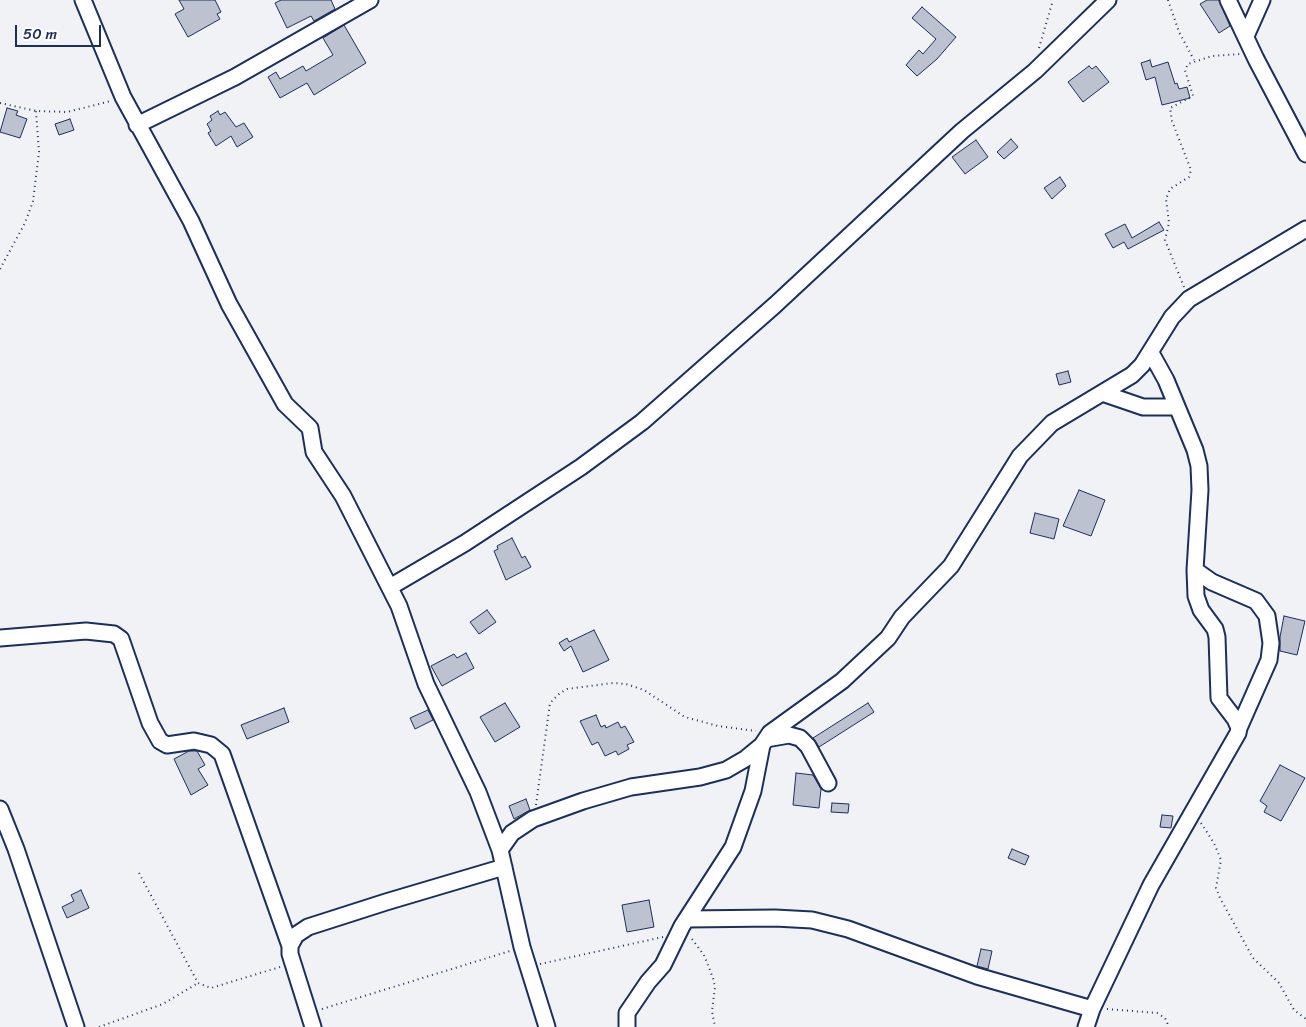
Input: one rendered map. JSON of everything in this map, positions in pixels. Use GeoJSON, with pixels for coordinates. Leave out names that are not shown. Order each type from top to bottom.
{"type":"FeatureCollection","features":[{"type":"Feature","properties":{"kind":"street"},"geometry":{"type":"LineString","coordinates":[[83,0],[123,97],[191,221],[229,304],[270,379],[291,412],[310,428],[314,452],[343,496],[399,606],[426,684],[478,792],[500,850],[522,947],[547,1027]]}},
{"type":"Feature","properties":{"kind":"street"},"geometry":{"type":"LineString","coordinates":[[137,125],[235,77],[370,0]]}},
{"type":"Feature","properties":{"kind":"street"},"geometry":{"type":"LineString","coordinates":[[390,587],[480,533],[581,467],[642,422],[775,305],[962,131],[1034,70],[1108,0]]}},
{"type":"Feature","properties":{"kind":"street"},"geometry":{"type":"LineString","coordinates":[[1228,0],[1256,59],[1306,154]]}},
{"type":"Feature","properties":{"kind":"street"},"geometry":{"type":"LineString","coordinates":[[1246,36],[1262,0]]}},
{"type":"Feature","properties":{"kind":"street"},"geometry":{"type":"LineString","coordinates":[[500,850],[512,833],[533,819],[583,801],[631,787],[700,777],[726,770],[842,681],[888,638],[902,617],[962,550],[1020,456],[1052,423],[1132,375],[1151,353],[1164,329],[1189,299],[1306,229]]}},
{"type":"Feature","properties":{"kind":"street"},"geometry":{"type":"LineString","coordinates":[[1151,353],[1166,380],[1199,466],[1200,490],[1195,570],[1198,604],[1215,629],[1217,637],[1219,698],[1235,719],[1238,728]]}},
{"type":"Feature","properties":{"kind":"street"},"geometry":{"type":"LineString","coordinates":[[1102,393],[1143,407],[1176,407]]}},
{"type":"Feature","properties":{"kind":"street"},"geometry":{"type":"LineString","coordinates":[[1086,1027],[1092,1009],[1151,885],[1238,733],[1238,728],[1269,660],[1271,643],[1267,616],[1256,602],[1212,582],[1195,570]]}},
{"type":"Feature","properties":{"kind":"street"},"geometry":{"type":"LineString","coordinates":[[0,638],[86,632],[114,634],[121,640],[150,723],[160,741],[167,745],[194,741],[211,744],[222,754],[290,946],[292,964],[311,1020]]}},
{"type":"Feature","properties":{"kind":"street"},"geometry":{"type":"LineString","coordinates":[[766,739],[789,735],[800,738],[808,746],[828,783]]}},
{"type":"Feature","properties":{"kind":"street"},"geometry":{"type":"LineString","coordinates":[[627,1027],[627,1013],[648,982],[663,965],[682,927],[733,847],[751,800],[766,739]]}},
{"type":"Feature","properties":{"kind":"street"},"geometry":{"type":"LineString","coordinates":[[0,809],[16,849],[76,1027]]}},
{"type":"Feature","properties":{"kind":"street"},"geometry":{"type":"LineString","coordinates":[[290,946],[296,934],[308,927],[504,867]]}},
{"type":"Feature","properties":{"kind":"street"},"geometry":{"type":"LineString","coordinates":[[682,927],[775,918],[812,920],[848,929],[986,979],[1092,1009]]}},
{"type":"Feature","properties":{"kind":"path"},"geometry":{"type":"LineString","coordinates":[[1034,70],[1043,30],[1053,0]]}},
{"type":"Feature","properties":{"kind":"path"},"geometry":{"type":"LineString","coordinates":[[1168,0],[1179,32],[1194,60]]}},
{"type":"Feature","properties":{"kind":"path"},"geometry":{"type":"LineString","coordinates":[[1189,299],[1165,240],[1169,223],[1166,199],[1170,189],[1184,181],[1191,173],[1169,111],[1171,105],[1193,96],[1186,70],[1188,64],[1194,60],[1225,54],[1241,54],[1256,59]]}},
{"type":"Feature","properties":{"kind":"path"},"geometry":{"type":"LineString","coordinates":[[0,103],[36,111],[67,112],[123,97]]}},
{"type":"Feature","properties":{"kind":"path"},"geometry":{"type":"LineString","coordinates":[[0,269],[25,223],[33,201],[39,152],[36,111]]}},
{"type":"Feature","properties":{"kind":"path"},"geometry":{"type":"LineString","coordinates":[[533,819],[542,768],[550,703],[560,692],[567,689],[612,683],[626,684],[644,690],[674,711],[698,721],[766,739]]}},
{"type":"Feature","properties":{"kind":"path"},"geometry":{"type":"LineString","coordinates":[[1191,813],[1208,831],[1219,854],[1221,868],[1216,884],[1217,892],[1246,946],[1258,964],[1279,983],[1294,1010],[1306,1019]]}},
{"type":"Feature","properties":{"kind":"path"},"geometry":{"type":"LineString","coordinates":[[139,873],[198,983],[211,988],[292,964]]}},
{"type":"Feature","properties":{"kind":"path"},"geometry":{"type":"LineString","coordinates":[[528,967],[682,927],[704,955],[711,972],[715,987],[712,1011],[715,1027]]}},
{"type":"Feature","properties":{"kind":"path"},"geometry":{"type":"LineString","coordinates":[[311,1020],[522,947]]}},
{"type":"Feature","properties":{"kind":"path"},"geometry":{"type":"LineString","coordinates":[[99,1027],[164,1004],[198,983]]}},
{"type":"Feature","properties":{"kind":"path"},"geometry":{"type":"LineString","coordinates":[[1092,1009],[1127,1009],[1157,1013],[1164,1018],[1169,1027]]}},
{"type":"Feature","properties":{"kind":"building"},"geometry":{"type":"Polygon","coordinates":[[[179,0],[215,0],[221,12],[217,14],[220,19],[188,37],[175,14],[184,9],[179,0]]]}},
{"type":"Feature","properties":{"kind":"building"},"geometry":{"type":"Polygon","coordinates":[[[281,0],[331,0],[335,9],[314,21],[311,16],[287,28],[275,3],[281,0]]]}},
{"type":"Feature","properties":{"kind":"building"},"geometry":{"type":"Polygon","coordinates":[[[1207,0],[1219,0],[1230,26],[1219,33],[1200,4],[1207,0]]]}},
{"type":"Feature","properties":{"kind":"building"},"geometry":{"type":"Polygon","coordinates":[[[922,7],[956,37],[937,59],[917,76],[906,65],[919,50],[923,54],[936,39],[912,18],[922,7]]]}},
{"type":"Feature","properties":{"kind":"building"},"geometry":{"type":"Polygon","coordinates":[[[344,25],[366,63],[314,95],[307,83],[280,98],[268,77],[276,72],[280,79],[303,66],[306,71],[333,55],[323,38],[344,25]]]}},
{"type":"Feature","properties":{"kind":"building"},"geometry":{"type":"Polygon","coordinates":[[[1150,60],[1152,67],[1168,62],[1175,84],[1177,83],[1179,89],[1187,87],[1190,98],[1162,105],[1155,77],[1146,80],[1141,63],[1150,60]]]}},
{"type":"Feature","properties":{"kind":"building"},"geometry":{"type":"Polygon","coordinates":[[[1089,66],[1092,69],[1096,66],[1109,82],[1083,102],[1068,82],[1089,66]]]}},
{"type":"Feature","properties":{"kind":"building"},"geometry":{"type":"Polygon","coordinates":[[[7,108],[18,111],[16,115],[27,119],[20,138],[0,132],[7,108]]]}},
{"type":"Feature","properties":{"kind":"building"},"geometry":{"type":"Polygon","coordinates":[[[218,111],[220,115],[225,112],[236,127],[244,123],[253,137],[237,147],[231,136],[216,146],[208,133],[211,131],[207,124],[212,120],[210,116],[218,111]]]}},
{"type":"Feature","properties":{"kind":"building"},"geometry":{"type":"Polygon","coordinates":[[[70,119],[74,130],[59,135],[55,124],[70,119]]]}},
{"type":"Feature","properties":{"kind":"building"},"geometry":{"type":"Polygon","coordinates":[[[1011,139],[1018,147],[1004,159],[997,152],[1011,139]]]}},
{"type":"Feature","properties":{"kind":"building"},"geometry":{"type":"Polygon","coordinates":[[[976,140],[988,157],[965,174],[952,157],[976,140]]]}},
{"type":"Feature","properties":{"kind":"building"},"geometry":{"type":"Polygon","coordinates":[[[1060,177],[1066,186],[1052,199],[1044,188],[1060,177]]]}},
{"type":"Feature","properties":{"kind":"building"},"geometry":{"type":"Polygon","coordinates":[[[1159,222],[1164,230],[1128,249],[1124,242],[1113,248],[1105,234],[1125,224],[1132,238],[1159,222]]]}},
{"type":"Feature","properties":{"kind":"building"},"geometry":{"type":"Polygon","coordinates":[[[1068,371],[1071,382],[1059,385],[1056,374],[1068,371]]]}},
{"type":"Feature","properties":{"kind":"building"},"geometry":{"type":"Polygon","coordinates":[[[1079,490],[1105,500],[1091,536],[1063,526],[1079,490]]]}},
{"type":"Feature","properties":{"kind":"building"},"geometry":{"type":"Polygon","coordinates":[[[1035,513],[1059,519],[1054,539],[1030,533],[1035,513]]]}},
{"type":"Feature","properties":{"kind":"building"},"geometry":{"type":"Polygon","coordinates":[[[512,538],[522,558],[525,556],[531,567],[506,580],[494,551],[498,549],[497,546],[512,538]]]}},
{"type":"Feature","properties":{"kind":"building"},"geometry":{"type":"Polygon","coordinates":[[[487,610],[496,622],[479,634],[470,622],[487,610]]]}},
{"type":"Feature","properties":{"kind":"building"},"geometry":{"type":"Polygon","coordinates":[[[1284,616],[1305,621],[1297,655],[1280,651],[1280,637],[1284,616]]]}},
{"type":"Feature","properties":{"kind":"building"},"geometry":{"type":"Polygon","coordinates":[[[594,630],[609,660],[583,672],[571,646],[564,651],[559,643],[567,638],[569,642],[594,630]]]}},
{"type":"Feature","properties":{"kind":"building"},"geometry":{"type":"Polygon","coordinates":[[[466,653],[474,668],[442,686],[431,666],[454,654],[457,658],[466,653]]]}},
{"type":"Feature","properties":{"kind":"building"},"geometry":{"type":"Polygon","coordinates":[[[505,703],[520,727],[495,742],[480,717],[505,703]]]}},
{"type":"Feature","properties":{"kind":"building"},"geometry":{"type":"Polygon","coordinates":[[[868,703],[874,712],[819,747],[813,738],[868,703]]]}},
{"type":"Feature","properties":{"kind":"building"},"geometry":{"type":"Polygon","coordinates":[[[284,708],[289,722],[247,739],[241,725],[284,708]]]}},
{"type":"Feature","properties":{"kind":"building"},"geometry":{"type":"Polygon","coordinates":[[[428,710],[433,720],[415,729],[410,718],[428,710]]]}},
{"type":"Feature","properties":{"kind":"building"},"geometry":{"type":"Polygon","coordinates":[[[596,715],[601,727],[605,725],[606,728],[618,722],[621,728],[625,726],[634,742],[627,745],[629,749],[618,755],[616,751],[605,756],[598,742],[592,745],[580,721],[596,715]]]}},
{"type":"Feature","properties":{"kind":"building"},"geometry":{"type":"Polygon","coordinates":[[[189,751],[197,751],[205,765],[198,769],[208,785],[191,795],[174,759],[189,751]]]}},
{"type":"Feature","properties":{"kind":"building"},"geometry":{"type":"Polygon","coordinates":[[[1280,765],[1305,778],[1281,821],[1264,812],[1267,806],[1260,801],[1280,765]]]}},
{"type":"Feature","properties":{"kind":"building"},"geometry":{"type":"Polygon","coordinates":[[[796,773],[813,775],[821,789],[819,808],[793,805],[796,773]]]}},
{"type":"Feature","properties":{"kind":"building"},"geometry":{"type":"Polygon","coordinates":[[[526,799],[530,810],[514,819],[509,806],[526,799]]]}},
{"type":"Feature","properties":{"kind":"building"},"geometry":{"type":"Polygon","coordinates":[[[832,803],[849,804],[848,813],[831,812],[832,803]]]}},
{"type":"Feature","properties":{"kind":"building"},"geometry":{"type":"Polygon","coordinates":[[[1162,815],[1173,816],[1171,828],[1160,827],[1162,815]]]}},
{"type":"Feature","properties":{"kind":"building"},"geometry":{"type":"Polygon","coordinates":[[[1012,849],[1029,856],[1025,865],[1008,858],[1012,849]]]}},
{"type":"Feature","properties":{"kind":"building"},"geometry":{"type":"Polygon","coordinates":[[[81,890],[89,908],[67,918],[62,907],[74,901],[71,895],[81,890]]]}},
{"type":"Feature","properties":{"kind":"building"},"geometry":{"type":"Polygon","coordinates":[[[649,900],[654,927],[627,932],[622,905],[649,900]]]}},
{"type":"Feature","properties":{"kind":"building"},"geometry":{"type":"Polygon","coordinates":[[[981,949],[992,951],[988,969],[977,966],[981,949]]]}}]}
